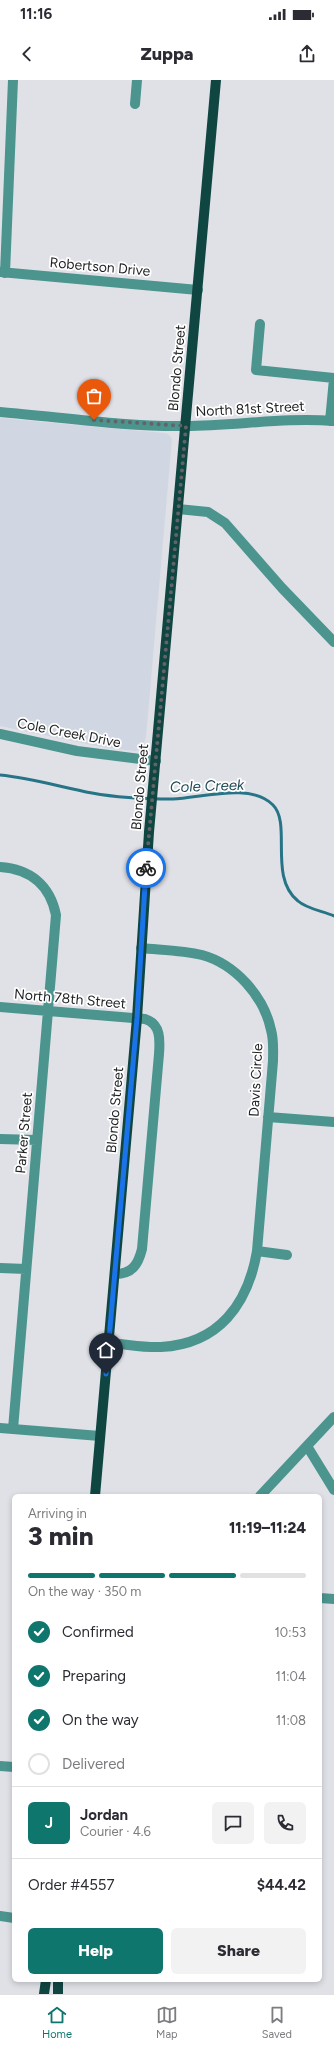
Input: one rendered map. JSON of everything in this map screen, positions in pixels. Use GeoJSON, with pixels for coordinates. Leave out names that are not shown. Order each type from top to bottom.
{"type":"FeatureCollection","features":[{"type":"Feature","properties":{"kind":"main road","name":"Blondo Street"},"geometry":{"type":"LineString","coordinates":[[95,1494],[137,1018],[151,816],[216,80]]}},
{"type":"Feature","properties":{"kind":"main road"},"geometry":{"type":"LineString","coordinates":[[44,1994],[46,1982]]}},
{"type":"Feature","properties":{"kind":"main road"},"geometry":{"type":"LineString","coordinates":[[58,1982],[58,1994]]}},
{"type":"Feature","properties":{"kind":"street"},"geometry":{"type":"LineString","coordinates":[[3,272],[13,80]]}},
{"type":"Feature","properties":{"kind":"street"},"geometry":{"type":"LineString","coordinates":[[135,104],[137,80]]}},
{"type":"Feature","properties":{"kind":"street","name":"Robertson Drive"},"geometry":{"type":"LineString","coordinates":[[3,272],[198,290]]}},
{"type":"Feature","properties":{"kind":"street"},"geometry":{"type":"LineString","coordinates":[[260,324],[256,370],[334,378],[332,421]]}},
{"type":"Feature","properties":{"kind":"street","name":"North 81st Street"},"geometry":{"type":"LineString","coordinates":[[0,412],[153,426],[186,426],[287,420],[332,421]]}},
{"type":"Feature","properties":{"kind":"street"},"geometry":{"type":"LineString","coordinates":[[178,508],[208,512],[225,523],[282,588],[334,642]]}},
{"type":"Feature","properties":{"kind":"street","name":"Cole Creek Drive"},"geometry":{"type":"LineString","coordinates":[[0,734],[77,751],[156,762]]}},
{"type":"Feature","properties":{"kind":"street","name":"Parker Street"},"geometry":{"type":"LineString","coordinates":[[2,867],[24,872],[37,879],[50,894],[54,904],[56,922],[13,1429]]}},
{"type":"Feature","properties":{"kind":"street","name":"Davis Circle"},"geometry":{"type":"LineString","coordinates":[[109,1343],[166,1346],[192,1341],[210,1332],[228,1318],[242,1298],[252,1278],[257,1251],[268,1117],[273,1040],[268,1018],[258,998],[236,974],[211,958],[186,952],[141,948]]}},
{"type":"Feature","properties":{"kind":"street","name":"North 78th Street"},"geometry":{"type":"LineString","coordinates":[[0,1007],[149,1020],[154,1024],[159,1035],[159,1054],[142,1249],[138,1263],[131,1271],[115,1274]]}},
{"type":"Feature","properties":{"kind":"street"},"geometry":{"type":"LineString","coordinates":[[268,1117],[334,1122]]}},
{"type":"Feature","properties":{"kind":"street"},"geometry":{"type":"LineString","coordinates":[[0,1139],[37,1140]]}},
{"type":"Feature","properties":{"kind":"street"},"geometry":{"type":"LineString","coordinates":[[257,1251],[287,1254]]}},
{"type":"Feature","properties":{"kind":"street"},"geometry":{"type":"LineString","coordinates":[[0,1268],[26,1269]]}},
{"type":"Feature","properties":{"kind":"street"},"geometry":{"type":"LineString","coordinates":[[262,1494],[334,1417]]}},
{"type":"Feature","properties":{"kind":"street"},"geometry":{"type":"LineString","coordinates":[[0,1428],[100,1436]]}},
{"type":"Feature","properties":{"kind":"street"},"geometry":{"type":"LineString","coordinates":[[307,1446],[334,1490]]}},
{"type":"Feature","properties":{"kind":"street"},"geometry":{"type":"LineString","coordinates":[[322,1598],[334,1599]]}},
{"type":"Feature","properties":{"kind":"street"},"geometry":{"type":"LineString","coordinates":[[0,1766],[12,1767]]}},
{"type":"Feature","properties":{"kind":"street"},"geometry":{"type":"LineString","coordinates":[[0,1916],[12,1918]]}},
{"type":"Feature","properties":{"kind":"shaded area"},"geometry":{"type":"Polygon","coordinates":[[[0,418],[164,433],[168,434],[172,439],[146,737],[143,745],[136,751],[107,748],[0,726],[0,418]]]}},
{"type":"Feature","properties":{"kind":"waterway","name":"Cole Creek"},"geometry":{"type":"LineString","coordinates":[[0,775],[35,780],[102,795],[122,797],[173,799],[211,794],[239,793],[252,794],[264,798],[273,805],[278,814],[281,825],[282,865],[284,879],[289,891],[302,904],[334,916]]}},
{"type":"Feature","properties":{"kind":"way so far"},"geometry":{"type":"LineString","coordinates":[[94,420],[158,426],[186,426],[146,868]]}},
{"type":"Feature","properties":{"kind":"route"},"geometry":{"type":"LineString","coordinates":[[106,1374],[137,1018],[146,868]]}}]}
